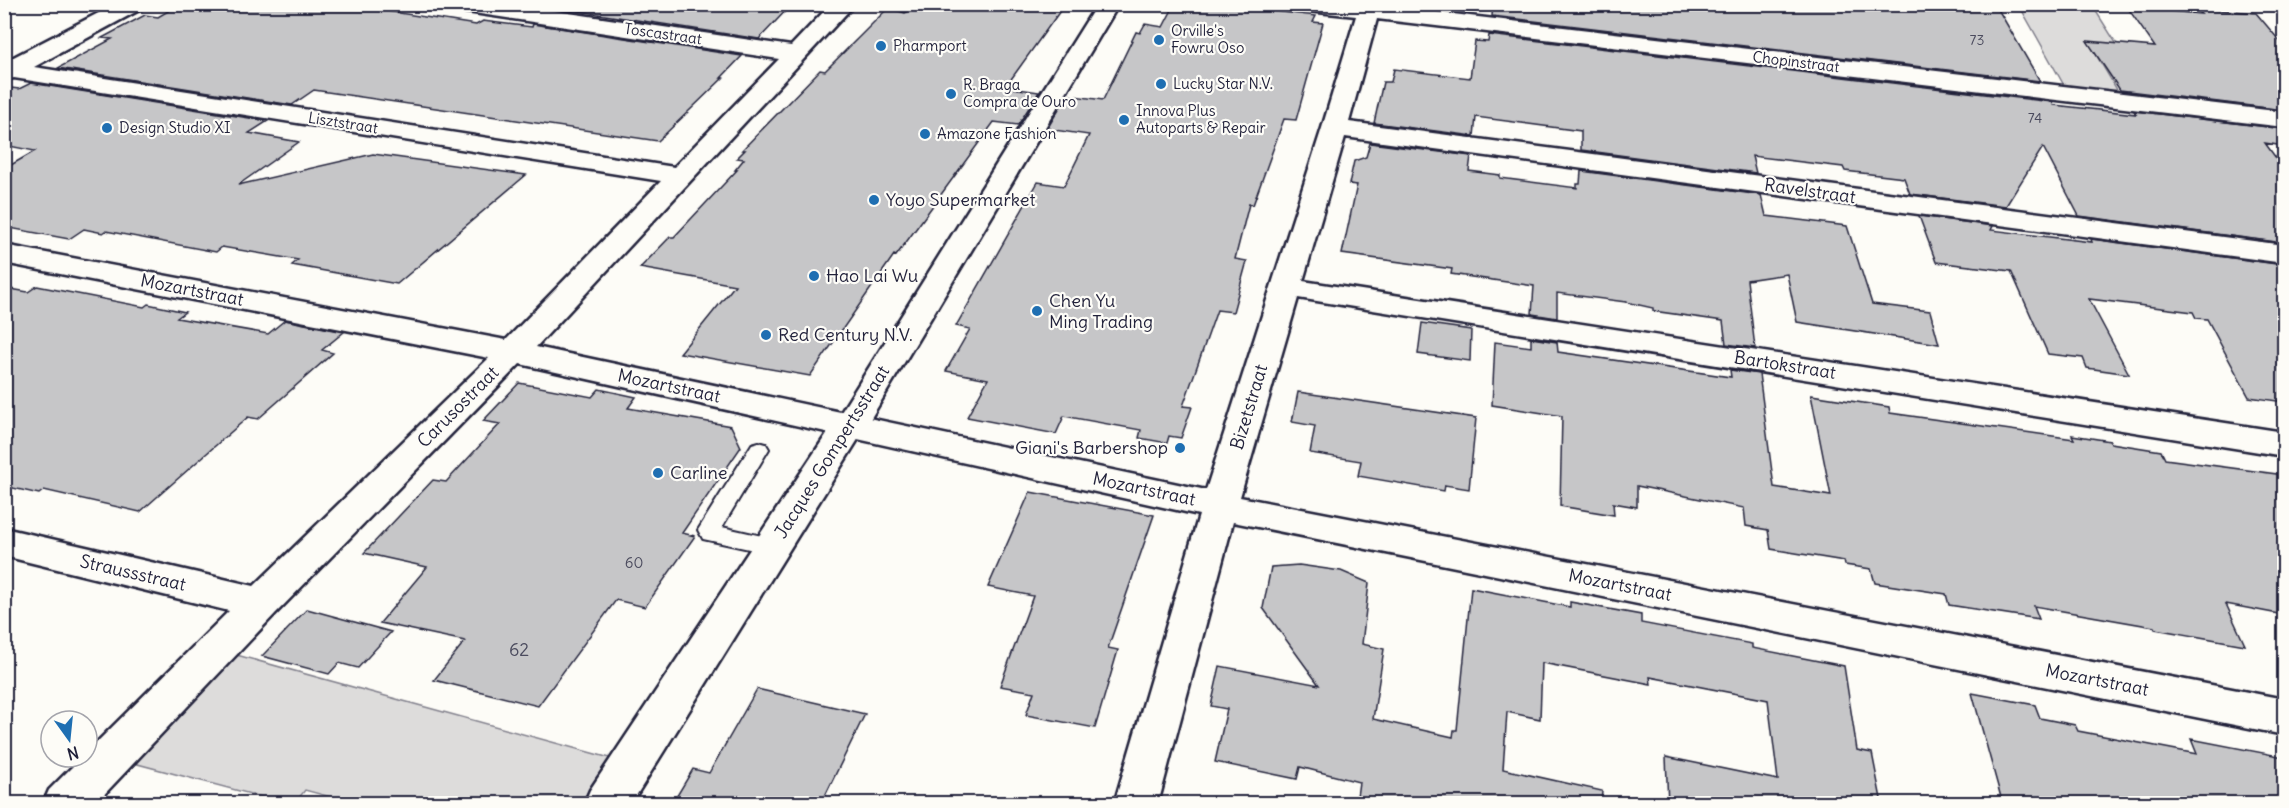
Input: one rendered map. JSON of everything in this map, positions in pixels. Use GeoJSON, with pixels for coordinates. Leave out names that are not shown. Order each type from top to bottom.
{"type":"FeatureCollection","features":[{"type":"Feature","properties":{"kind":"street"},"geometry":{"type":"LineString","coordinates":[[6,71],[133,4]]}},
{"type":"Feature","properties":{"kind":"street","name":"Toscastraat"},"geometry":{"type":"LineString","coordinates":[[460,4],[795,54]]}},
{"type":"Feature","properties":{"kind":"street","name":"Carusostraat"},"geometry":{"type":"LineString","coordinates":[[65,804],[261,603],[513,352],[844,4]]}},
{"type":"Feature","properties":{"kind":"street","name":"Jacques Gompertsstraat"},"geometry":{"type":"LineString","coordinates":[[606,804],[850,425],[1108,4]]}},
{"type":"Feature","properties":{"kind":"street","name":"Chopinstraat"},"geometry":{"type":"LineString","coordinates":[[1308,4],[2284,119]]}},
{"type":"Feature","properties":{"kind":"street"},"geometry":{"type":"LineString","coordinates":[[2278,4],[2284,5]]}},
{"type":"Feature","properties":{"kind":"street","name":"Bizetstraat"},"geometry":{"type":"LineString","coordinates":[[1136,804],[1219,506],[1335,128],[1368,12]]}},
{"type":"Feature","properties":{"kind":"street","name":"Lisztstraat"},"geometry":{"type":"LineString","coordinates":[[6,71],[681,176]]}},
{"type":"Feature","properties":{"kind":"street","name":"Ravelstraat"},"geometry":{"type":"LineString","coordinates":[[1335,128],[2284,254]]}},
{"type":"Feature","properties":{"kind":"street","name":"Mozartstraat"},"geometry":{"type":"LineString","coordinates":[[4,254],[513,352],[1219,506],[2284,717]]}},
{"type":"Feature","properties":{"kind":"street","name":"Bartokstraat"},"geometry":{"type":"LineString","coordinates":[[1285,286],[2284,444]]}},
{"type":"Feature","properties":{"kind":"street","name":"Straussstraat"},"geometry":{"type":"LineString","coordinates":[[4,542],[261,603]]}},
{"type":"Feature","properties":{"kind":"lane"},"geometry":{"type":"LineString","coordinates":[[887,4],[906,7]]}},
{"type":"Feature","properties":{"kind":"lane"},"geometry":{"type":"LineString","coordinates":[[759,448],[709,530],[711,533],[772,546]]}},
{"type":"Feature","properties":{"kind":"shaded area"},"geometry":{"type":"Polygon","coordinates":[[[2019,5],[2092,5],[2118,46],[2089,43],[2119,93],[2065,87],[2019,5]]]}},
{"type":"Feature","properties":{"kind":"shaded area"},"geometry":{"type":"Polygon","coordinates":[[[233,654],[610,758],[580,804],[353,803],[305,790],[295,803],[285,803],[130,762],[233,654]]]}},
{"type":"Feature","properties":{"kind":"building"},"geometry":{"type":"Polygon","coordinates":[[[180,4],[342,4],[476,25],[483,21],[532,27],[533,24],[742,56],[721,78],[723,78],[658,141],[314,90],[292,105],[58,68],[112,39],[102,38],[145,15],[158,17],[180,4]]]}},
{"type":"Feature","properties":{"kind":"building"},"geometry":{"type":"Polygon","coordinates":[[[534,4],[792,4],[759,39],[534,4]]]}},
{"type":"Feature","properties":{"kind":"building"},"geometry":{"type":"Polygon","coordinates":[[[914,4],[1065,4],[1009,82],[1015,83],[1012,88],[1039,92],[1018,125],[994,122],[896,256],[894,255],[810,376],[680,353],[735,285],[640,268],[670,237],[674,237],[737,170],[735,170],[744,159],[737,158],[745,150],[742,150],[820,70],[825,71],[888,8],[905,13],[913,9],[914,4]]]}},
{"type":"Feature","properties":{"kind":"building"},"geometry":{"type":"Polygon","coordinates":[[[1175,4],[1249,4],[1248,8],[1316,16],[1313,22],[1323,23],[1296,120],[1284,119],[1253,205],[1249,204],[1235,259],[1247,261],[1233,312],[1217,310],[1183,406],[1192,407],[1181,438],[1169,436],[1167,443],[1139,438],[1141,430],[1064,416],[1056,434],[967,417],[988,379],[946,371],[970,329],[956,326],[1038,182],[1064,186],[1089,135],[1047,129],[1067,95],[1103,100],[1136,32],[1140,33],[1145,24],[1163,27],[1175,4]]]}},
{"type":"Feature","properties":{"kind":"building"},"geometry":{"type":"Polygon","coordinates":[[[1493,4],[1995,4],[2040,81],[1492,16],[1493,4]]]}},
{"type":"Feature","properties":{"kind":"building"},"geometry":{"type":"Polygon","coordinates":[[[2127,7],[2201,14],[2195,8],[2256,13],[2284,46],[2284,110],[2120,90],[2087,41],[2155,47],[2127,7]]]}},
{"type":"Feature","properties":{"kind":"building"},"geometry":{"type":"Polygon","coordinates":[[[1489,35],[2052,102],[2054,105],[2136,114],[2134,111],[2284,129],[2284,146],[2265,143],[2284,169],[2284,243],[2079,216],[2043,147],[2006,206],[1910,194],[1904,178],[1845,171],[1843,167],[1752,156],[1756,173],[1581,150],[1581,131],[1476,117],[1474,136],[1374,123],[1383,82],[1391,82],[1394,69],[1470,78],[1475,41],[1488,42],[1489,35]]]}},
{"type":"Feature","properties":{"kind":"building"},"geometry":{"type":"Polygon","coordinates":[[[31,83],[268,121],[249,133],[299,142],[238,185],[373,154],[526,175],[397,284],[292,265],[298,260],[222,247],[216,252],[106,231],[103,233],[84,229],[69,239],[4,227],[4,169],[35,151],[4,145],[4,87],[19,89],[31,83]]]}},
{"type":"Feature","properties":{"kind":"building"},"geometry":{"type":"Polygon","coordinates":[[[1370,143],[1471,156],[1469,171],[1500,175],[1500,178],[1577,188],[1577,184],[1580,184],[1581,171],[1761,195],[1766,216],[1847,226],[1872,304],[1930,311],[1939,344],[1797,322],[1787,274],[1747,280],[1755,348],[1726,344],[1723,321],[1653,311],[1653,308],[1626,302],[1557,293],[1557,318],[1532,314],[1534,286],[1451,274],[1452,269],[1342,254],[1357,185],[1349,184],[1354,161],[1366,157],[1370,143]]]}},
{"type":"Feature","properties":{"kind":"building"},"geometry":{"type":"Polygon","coordinates":[[[1919,216],[1993,226],[1991,230],[2092,242],[2091,239],[2284,265],[2284,402],[2249,397],[2207,319],[2196,318],[2193,312],[2089,299],[2129,374],[2087,368],[2083,358],[2048,354],[2011,271],[1936,262],[1919,216]]]}},
{"type":"Feature","properties":{"kind":"building"},"geometry":{"type":"Polygon","coordinates":[[[37,286],[144,307],[148,304],[185,312],[177,318],[268,334],[285,320],[344,332],[322,350],[333,353],[258,419],[248,417],[140,512],[44,490],[39,494],[4,486],[4,288],[28,292],[37,286]]]}},
{"type":"Feature","properties":{"kind":"building"},"geometry":{"type":"Polygon","coordinates":[[[1422,323],[1471,330],[1470,361],[1418,354],[1422,323]]]}},
{"type":"Feature","properties":{"kind":"building"},"geometry":{"type":"Polygon","coordinates":[[[1531,338],[1557,342],[1558,352],[1731,377],[1730,370],[1759,374],[1774,487],[1831,496],[1811,395],[1889,407],[1890,413],[2074,439],[2072,435],[2161,451],[2165,459],[2284,475],[2284,615],[2226,604],[2245,645],[2034,606],[2039,619],[1949,605],[1946,594],[1875,583],[1871,569],[1845,565],[1844,561],[1771,549],[1768,530],[1746,526],[1744,508],[1637,486],[1637,507],[1613,503],[1614,515],[1560,506],[1562,416],[1492,405],[1495,342],[1531,347],[1531,338]]]}},
{"type":"Feature","properties":{"kind":"building"},"geometry":{"type":"Polygon","coordinates":[[[519,383],[592,397],[599,389],[636,397],[628,408],[731,426],[741,447],[682,533],[695,536],[645,607],[616,600],[538,706],[434,680],[465,641],[380,623],[427,567],[364,553],[433,480],[446,482],[500,424],[483,421],[519,383]]]}},
{"type":"Feature","properties":{"kind":"building"},"geometry":{"type":"Polygon","coordinates":[[[1298,392],[1476,418],[1469,489],[1445,485],[1444,491],[1358,476],[1361,461],[1310,453],[1315,426],[1292,422],[1298,392]]]}},
{"type":"Feature","properties":{"kind":"building"},"geometry":{"type":"Polygon","coordinates":[[[1030,492],[1154,515],[1108,648],[1118,650],[1095,728],[1026,715],[1034,692],[1000,686],[1033,596],[988,587],[1030,492]]]}},
{"type":"Feature","properties":{"kind":"building"},"geometry":{"type":"Polygon","coordinates":[[[1299,565],[1341,571],[1369,583],[1362,644],[1384,649],[1373,719],[1453,737],[1454,730],[1457,730],[1471,588],[1570,607],[1570,602],[1641,615],[1641,623],[1752,644],[1752,648],[1844,666],[1857,750],[1872,753],[1882,804],[1668,804],[1666,757],[1778,780],[1768,700],[1650,677],[1651,684],[1542,663],[1540,719],[1507,712],[1503,769],[1602,791],[1601,804],[1356,804],[1359,782],[1300,767],[1297,779],[1215,762],[1227,709],[1211,706],[1220,666],[1319,685],[1263,608],[1271,567],[1299,565]]]}},
{"type":"Feature","properties":{"kind":"building"},"geometry":{"type":"Polygon","coordinates":[[[307,609],[391,632],[358,668],[339,663],[329,674],[262,656],[307,609]]]}},
{"type":"Feature","properties":{"kind":"building"},"geometry":{"type":"Polygon","coordinates":[[[757,689],[865,714],[821,804],[672,804],[693,769],[709,773],[757,689]]]}},
{"type":"Feature","properties":{"kind":"building"},"geometry":{"type":"Polygon","coordinates":[[[1972,693],[2035,705],[2040,718],[2075,725],[2078,731],[2197,754],[2191,739],[2284,757],[2284,804],[2016,804],[2002,801],[1972,693]]]}},
{"type":"Feature","properties":{"kind":"place","name":"Orville's Fowru Oso"},"geometry":{"type":"Point","coordinates":[1159,40]}},
{"type":"Feature","properties":{"kind":"place","name":"Pharmport"},"geometry":{"type":"Point","coordinates":[881,46]}},
{"type":"Feature","properties":{"kind":"place","name":"Lucky Star N.V."},"geometry":{"type":"Point","coordinates":[1161,84]}},
{"type":"Feature","properties":{"kind":"place","name":"R. Braga Compra de Ouro"},"geometry":{"type":"Point","coordinates":[951,94]}},
{"type":"Feature","properties":{"kind":"place","name":"Innova Plus Autoparts & Repair"},"geometry":{"type":"Point","coordinates":[1124,120]}},
{"type":"Feature","properties":{"kind":"place","name":"Design Studio XI"},"geometry":{"type":"Point","coordinates":[107,128]}},
{"type":"Feature","properties":{"kind":"place","name":"Amazone Fashion"},"geometry":{"type":"Point","coordinates":[925,134]}},
{"type":"Feature","properties":{"kind":"place","name":"Yoyo Supermarket"},"geometry":{"type":"Point","coordinates":[874,200]}},
{"type":"Feature","properties":{"kind":"place","name":"Hao Lai Wu"},"geometry":{"type":"Point","coordinates":[814,276]}},
{"type":"Feature","properties":{"kind":"place","name":"Chen Yu Ming Trading"},"geometry":{"type":"Point","coordinates":[1037,311]}},
{"type":"Feature","properties":{"kind":"place","name":"Red Century N.V."},"geometry":{"type":"Point","coordinates":[766,335]}},
{"type":"Feature","properties":{"kind":"place","name":"Giani's Barbershop"},"geometry":{"type":"Point","coordinates":[1180,448]}},
{"type":"Feature","properties":{"kind":"place","name":"Carline"},"geometry":{"type":"Point","coordinates":[658,473]}}]}
